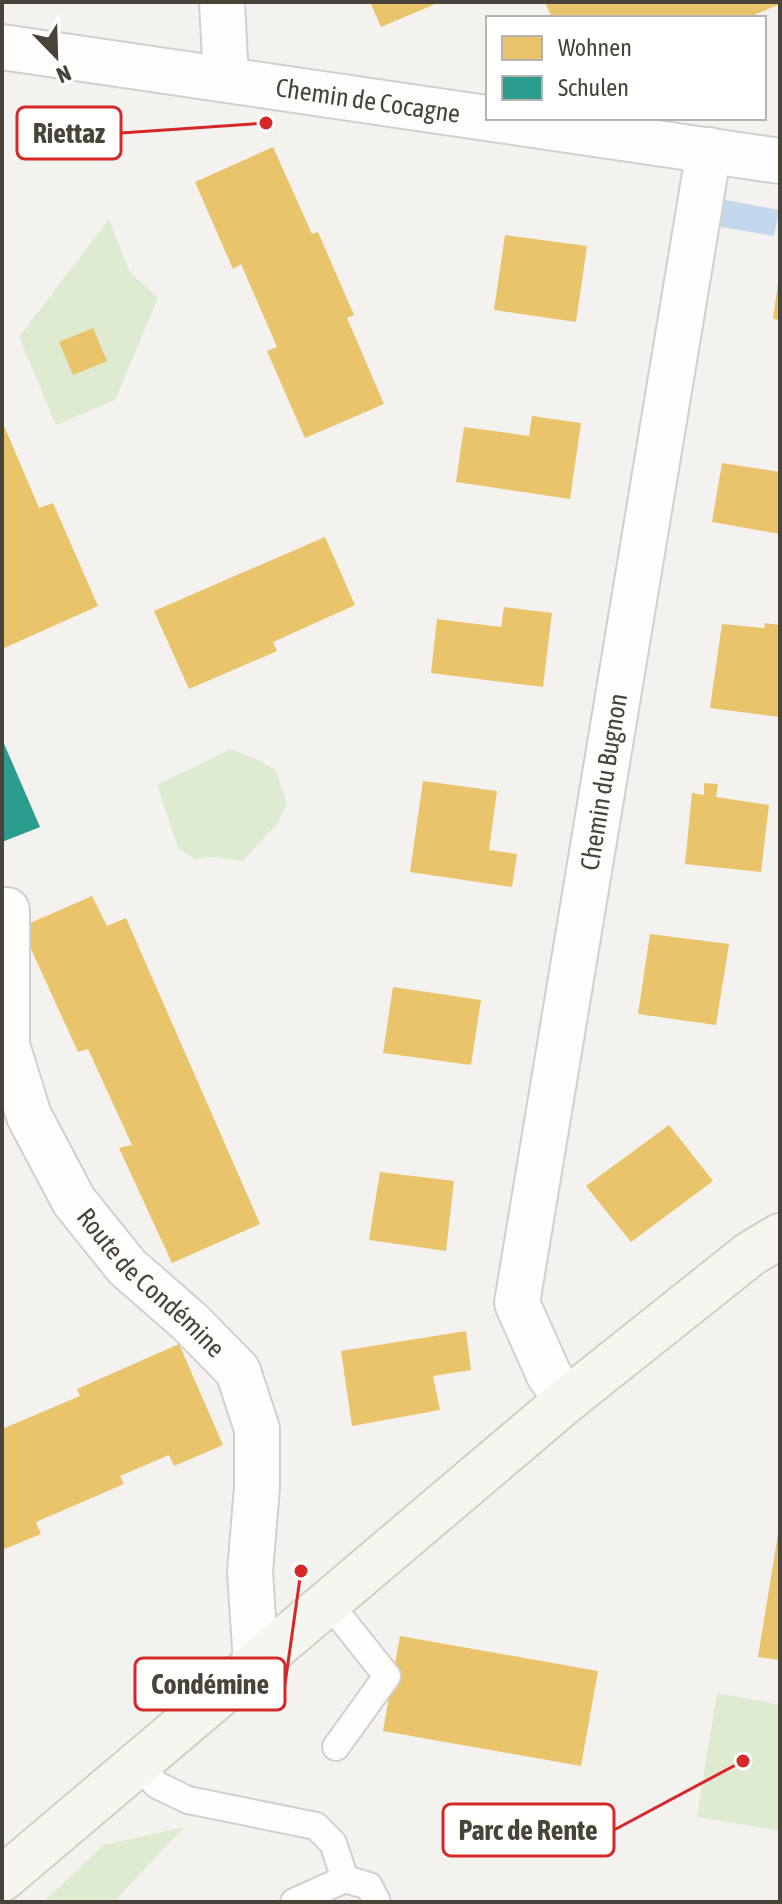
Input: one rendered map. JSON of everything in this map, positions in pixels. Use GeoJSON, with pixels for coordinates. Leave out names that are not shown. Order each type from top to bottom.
{"type":"FeatureCollection","features":[{"type":"Feature","properties":{"kind":"street"},"geometry":{"type":"LineString","coordinates":[[222,2],[226,79]]}},
{"type":"Feature","properties":{"kind":"street","name":"Chemin de Cocagne"},"geometry":{"type":"LineString","coordinates":[[2,47],[486,117]]}},
{"type":"Feature","properties":{"kind":"street","name":"Chemin de Cocagne"},"geometry":{"type":"LineString","coordinates":[[505,120],[780,161]]}},
{"type":"Feature","properties":{"kind":"street","name":"Chemin du Bugnon"},"geometry":{"type":"LineString","coordinates":[[567,1400],[549,1375],[517,1303],[709,150]]}},
{"type":"Feature","properties":{"kind":"street","name":"Route de Condémine"},"geometry":{"type":"LineString","coordinates":[[7,910],[7,1045],[29,1116],[74,1201],[127,1267],[190,1322],[238,1371],[257,1429],[257,1487],[250,1572],[256,1663]]}},
{"type":"Feature","properties":{"kind":"street"},"geometry":{"type":"LineString","coordinates":[[2,1879],[567,1400],[750,1254],[780,1236]]}},
{"type":"Feature","properties":{"kind":"lane"},"geometry":{"type":"LineString","coordinates":[[328,1602],[387,1676],[336,1747]]}},
{"type":"Feature","properties":{"kind":"lane"},"geometry":{"type":"LineString","coordinates":[[136,1763],[157,1785],[188,1800],[316,1826],[333,1843],[345,1879]]}},
{"type":"Feature","properties":{"kind":"lane"},"geometry":{"type":"LineString","coordinates":[[294,1902],[345,1879],[369,1886],[377,1902]]}},
{"type":"Feature","properties":{"kind":"green space"},"geometry":{"type":"Polygon","coordinates":[[[109,219],[129,271],[158,298],[115,400],[56,425],[19,337],[109,219]]]}},
{"type":"Feature","properties":{"kind":"green space"},"geometry":{"type":"Polygon","coordinates":[[[230,749],[276,770],[287,804],[277,824],[243,861],[211,857],[195,859],[178,848],[157,785],[230,749]]]}},
{"type":"Feature","properties":{"kind":"green space"},"geometry":{"type":"Polygon","coordinates":[[[717,1693],[780,1705],[780,1831],[697,1817],[717,1693]]]}},
{"type":"Feature","properties":{"kind":"green space"},"geometry":{"type":"Polygon","coordinates":[[[184,1827],[114,1902],[43,1902],[104,1845],[184,1827]]]}},
{"type":"Feature","properties":{"kind":"water"},"geometry":{"type":"Polygon","coordinates":[[[720,199],[779,210],[774,236],[716,226],[720,199]]]}},
{"type":"Feature","properties":{"kind":"building: Wohnen"},"geometry":{"type":"Polygon","coordinates":[[[370,2],[440,2],[381,27],[370,2]]]}},
{"type":"Feature","properties":{"kind":"building: Wohnen"},"geometry":{"type":"Polygon","coordinates":[[[545,2],[780,2],[752,16],[551,16],[545,2]]]}},
{"type":"Feature","properties":{"kind":"building: Wohnen"},"geometry":{"type":"Polygon","coordinates":[[[273,147],[312,234],[318,232],[354,315],[347,318],[384,404],[305,438],[267,351],[277,347],[241,264],[233,269],[195,182],[273,147]]]}},
{"type":"Feature","properties":{"kind":"building: Wohnen"},"geometry":{"type":"Polygon","coordinates":[[[505,235],[587,246],[576,322],[494,310],[505,235]]]}},
{"type":"Feature","properties":{"kind":"building: Wohnen"},"geometry":{"type":"Polygon","coordinates":[[[780,283],[780,320],[773,319],[780,283]]]}},
{"type":"Feature","properties":{"kind":"building: Wohnen"},"geometry":{"type":"Polygon","coordinates":[[[93,328],[107,361],[73,375],[59,342],[93,328]]]}},
{"type":"Feature","properties":{"kind":"building: Wohnen"},"geometry":{"type":"Polygon","coordinates":[[[532,416],[581,423],[570,499],[456,482],[464,427],[529,436],[532,416]]]}},
{"type":"Feature","properties":{"kind":"building: Wohnen"},"geometry":{"type":"Polygon","coordinates":[[[2,421],[39,508],[53,503],[98,606],[2,649],[2,421]]]}},
{"type":"Feature","properties":{"kind":"building: Wohnen"},"geometry":{"type":"Polygon","coordinates":[[[722,463],[780,472],[780,534],[712,522],[722,463]]]}},
{"type":"Feature","properties":{"kind":"building: Wohnen"},"geometry":{"type":"Polygon","coordinates":[[[325,537],[355,605],[273,642],[277,651],[189,689],[154,611],[325,537]]]}},
{"type":"Feature","properties":{"kind":"building: Wohnen"},"geometry":{"type":"Polygon","coordinates":[[[504,607],[552,613],[543,687],[431,673],[437,619],[501,627],[504,607]]]}},
{"type":"Feature","properties":{"kind":"building: Wohnen"},"geometry":{"type":"Polygon","coordinates":[[[764,623],[780,625],[780,717],[710,708],[722,624],[765,628],[764,623]]]}},
{"type":"Feature","properties":{"kind":"building: Wohnen"},"geometry":{"type":"Polygon","coordinates":[[[423,781],[497,791],[489,850],[517,854],[512,887],[410,872],[423,781]]]}},
{"type":"Feature","properties":{"kind":"building: Wohnen"},"geometry":{"type":"Polygon","coordinates":[[[704,783],[718,784],[716,797],[769,805],[761,872],[685,864],[692,793],[704,795],[704,783]]]}},
{"type":"Feature","properties":{"kind":"building: Wohnen"},"geometry":{"type":"Polygon","coordinates":[[[92,896],[107,926],[126,918],[260,1224],[172,1263],[119,1148],[132,1145],[88,1049],[78,1052],[21,927],[92,896]]]}},
{"type":"Feature","properties":{"kind":"building: Wohnen"},"geometry":{"type":"Polygon","coordinates":[[[650,934],[729,944],[716,1025],[638,1014],[650,934]]]}},
{"type":"Feature","properties":{"kind":"building: Wohnen"},"geometry":{"type":"Polygon","coordinates":[[[393,987],[481,1000],[471,1065],[383,1053],[393,987]]]}},
{"type":"Feature","properties":{"kind":"building: Wohnen"},"geometry":{"type":"Polygon","coordinates":[[[669,1125],[713,1181],[631,1242],[586,1186],[669,1125]]]}},
{"type":"Feature","properties":{"kind":"building: Wohnen"},"geometry":{"type":"Polygon","coordinates":[[[380,1172],[454,1181],[446,1251],[369,1240],[380,1172]]]}},
{"type":"Feature","properties":{"kind":"building: Wohnen"},"geometry":{"type":"Polygon","coordinates":[[[466,1331],[471,1370],[433,1376],[440,1410],[352,1426],[341,1351],[466,1331]]]}},
{"type":"Feature","properties":{"kind":"building: Wohnen"},"geometry":{"type":"Polygon","coordinates":[[[179,1344],[223,1445],[174,1466],[169,1455],[120,1476],[124,1484],[36,1522],[41,1534],[2,1550],[2,1429],[80,1396],[77,1389],[179,1344]]]}},
{"type":"Feature","properties":{"kind":"building: Wohnen"},"geometry":{"type":"Polygon","coordinates":[[[780,1534],[780,1660],[758,1657],[780,1534]]]}},
{"type":"Feature","properties":{"kind":"building: Wohnen"},"geometry":{"type":"Polygon","coordinates":[[[400,1636],[598,1671],[581,1766],[383,1731],[400,1636]]]}},
{"type":"Feature","properties":{"kind":"building: Schulen"},"geometry":{"type":"Polygon","coordinates":[[[2,739],[40,827],[2,842],[2,739]]]}},
{"type":"Feature","properties":{"kind":"place","name":"Riettaz"},"geometry":{"type":"Point","coordinates":[266,123]}},
{"type":"Feature","properties":{"kind":"place","name":"Condémine"},"geometry":{"type":"Point","coordinates":[301,1571]}},
{"type":"Feature","properties":{"kind":"place","name":"Parc de Rente"},"geometry":{"type":"Point","coordinates":[743,1761]}}]}
